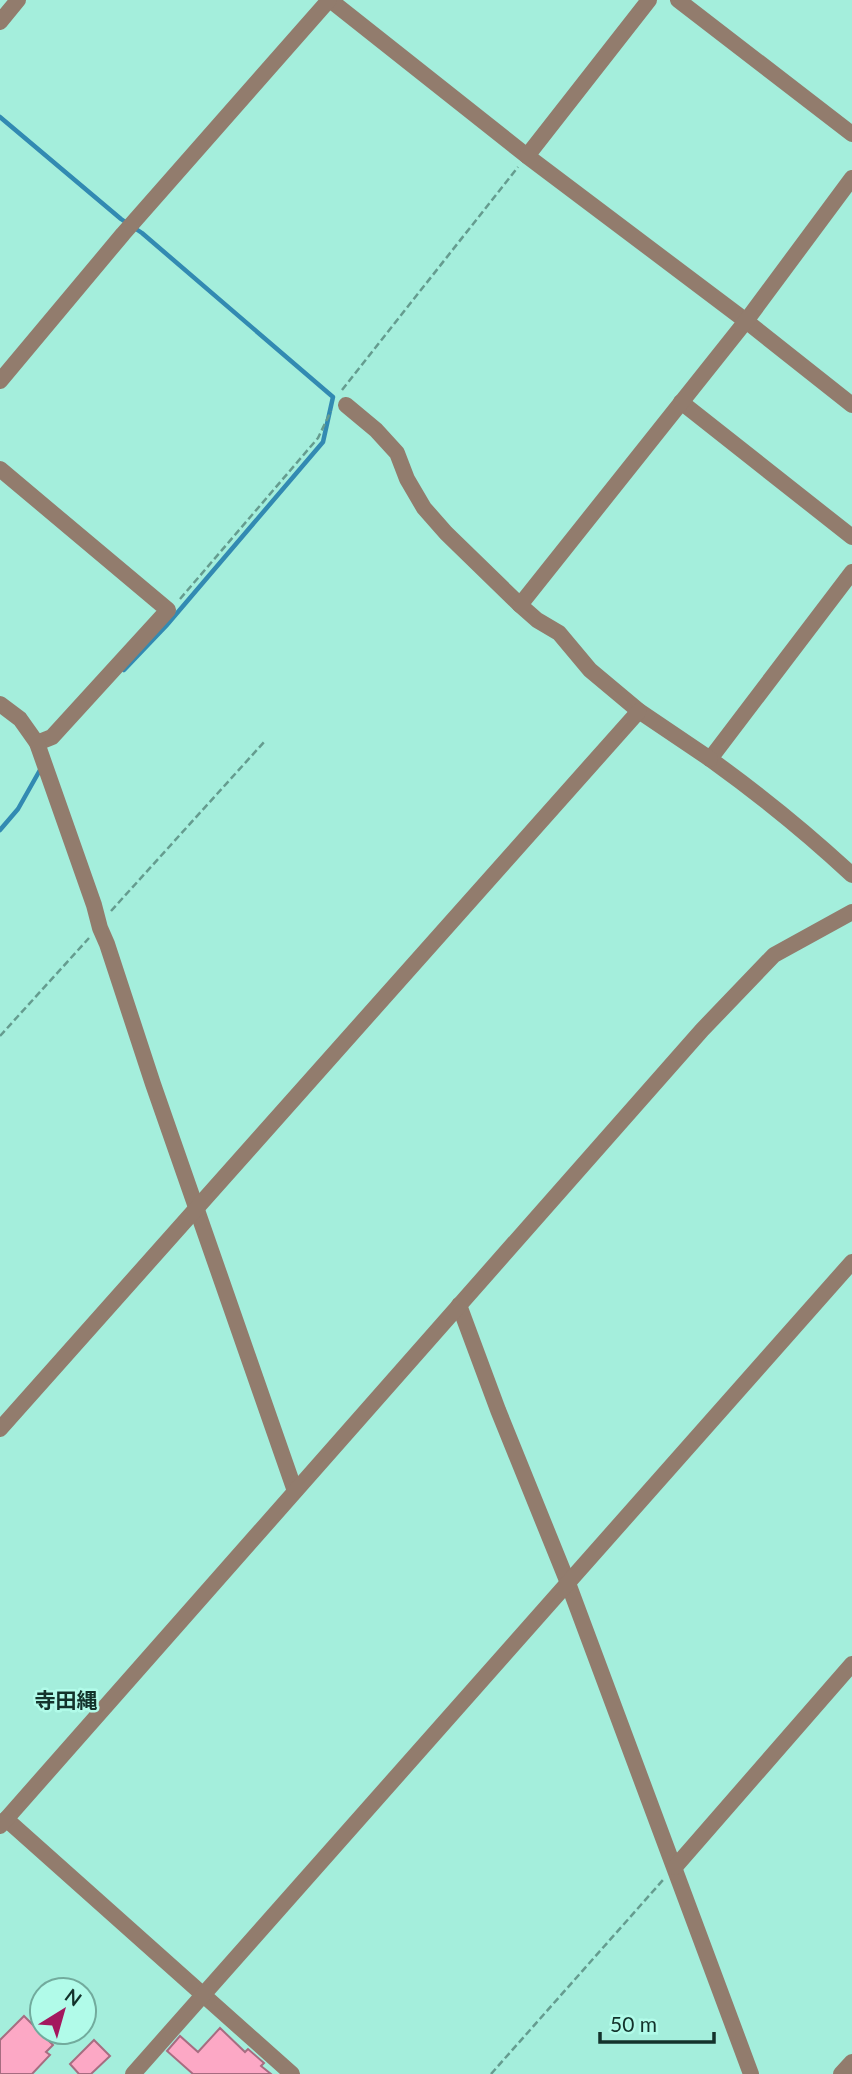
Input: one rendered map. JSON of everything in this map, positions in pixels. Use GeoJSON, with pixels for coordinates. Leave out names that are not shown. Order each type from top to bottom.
{"type":"FeatureCollection","features":[{"type":"Feature","properties":{"kind":"street"},"geometry":{"type":"LineString","coordinates":[[0,22],[18,0]]}},
{"type":"Feature","properties":{"kind":"street"},"geometry":{"type":"LineString","coordinates":[[0,382],[123,234],[329,0],[527,156],[746,321],[852,405]]}},
{"type":"Feature","properties":{"kind":"street"},"geometry":{"type":"LineString","coordinates":[[527,156],[649,0]]}},
{"type":"Feature","properties":{"kind":"street"},"geometry":{"type":"LineString","coordinates":[[678,0],[852,134]]}},
{"type":"Feature","properties":{"kind":"street"},"geometry":{"type":"LineString","coordinates":[[520,605],[746,321],[852,178]]}},
{"type":"Feature","properties":{"kind":"street"},"geometry":{"type":"LineString","coordinates":[[341,399],[397,453],[407,479],[424,508],[520,605],[537,620],[559,633],[590,670],[639,711],[758,793],[810,835],[852,875]]}},
{"type":"Feature","properties":{"kind":"street"},"geometry":{"type":"LineString","coordinates":[[681,402],[852,537]]}},
{"type":"Feature","properties":{"kind":"street"},"geometry":{"type":"LineString","coordinates":[[0,469],[169,610],[52,737],[37,743]]}},
{"type":"Feature","properties":{"kind":"street"},"geometry":{"type":"LineString","coordinates":[[710,760],[852,572]]}},
{"type":"Feature","properties":{"kind":"street"},"geometry":{"type":"LineString","coordinates":[[0,704],[20,719],[37,743],[295,1491]]}},
{"type":"Feature","properties":{"kind":"street"},"geometry":{"type":"LineString","coordinates":[[0,1429],[639,711]]}},
{"type":"Feature","properties":{"kind":"street"},"geometry":{"type":"LineString","coordinates":[[292,2074],[3,1822],[702,1030],[774,956],[852,912]]}},
{"type":"Feature","properties":{"kind":"street"},"geometry":{"type":"LineString","coordinates":[[133,2074],[852,1262]]}},
{"type":"Feature","properties":{"kind":"street"},"geometry":{"type":"LineString","coordinates":[[459,1305],[568,1583],[751,2074]]}},
{"type":"Feature","properties":{"kind":"street"},"geometry":{"type":"LineString","coordinates":[[675,1867],[852,1664]]}},
{"type":"Feature","properties":{"kind":"street"},"geometry":{"type":"LineString","coordinates":[[841,2074],[852,2062]]}},
{"type":"Feature","properties":{"kind":"path"},"geometry":{"type":"LineString","coordinates":[[175,604],[318,438],[341,399],[527,156]]}},
{"type":"Feature","properties":{"kind":"path"},"geometry":{"type":"LineString","coordinates":[[0,1036],[83,943],[100,929],[103,919],[265,741]]}},
{"type":"Feature","properties":{"kind":"path"},"geometry":{"type":"LineString","coordinates":[[491,2074],[675,1867]]}},
{"type":"Feature","properties":{"kind":"building"},"geometry":{"type":"Polygon","coordinates":[[[24,2016],[28,2020],[28,2046],[52,2046],[46,2052],[50,2055],[32,2074],[0,2074],[0,2040],[24,2016]]]}},
{"type":"Feature","properties":{"kind":"building"},"geometry":{"type":"Polygon","coordinates":[[[220,2028],[245,2052],[248,2049],[264,2063],[261,2066],[271,2074],[193,2074],[167,2051],[180,2036],[198,2052],[220,2028]]]}},
{"type":"Feature","properties":{"kind":"building"},"geometry":{"type":"Polygon","coordinates":[[[98,2044],[110,2056],[91,2074],[79,2074],[70,2064],[88,2046],[98,2044]]]}},
{"type":"Feature","properties":{"kind":"waterway"},"geometry":{"type":"LineString","coordinates":[[0,117],[121,219],[142,233],[333,397],[323,442],[166,626],[124,670]]}},
{"type":"Feature","properties":{"kind":"waterway"},"geometry":{"type":"LineString","coordinates":[[0,830],[18,809],[40,770]]}},
{"type":"Feature","properties":{"kind":"district","name":"寺田縄"},"geometry":{"type":"Point","coordinates":[66,1699]}}]}
